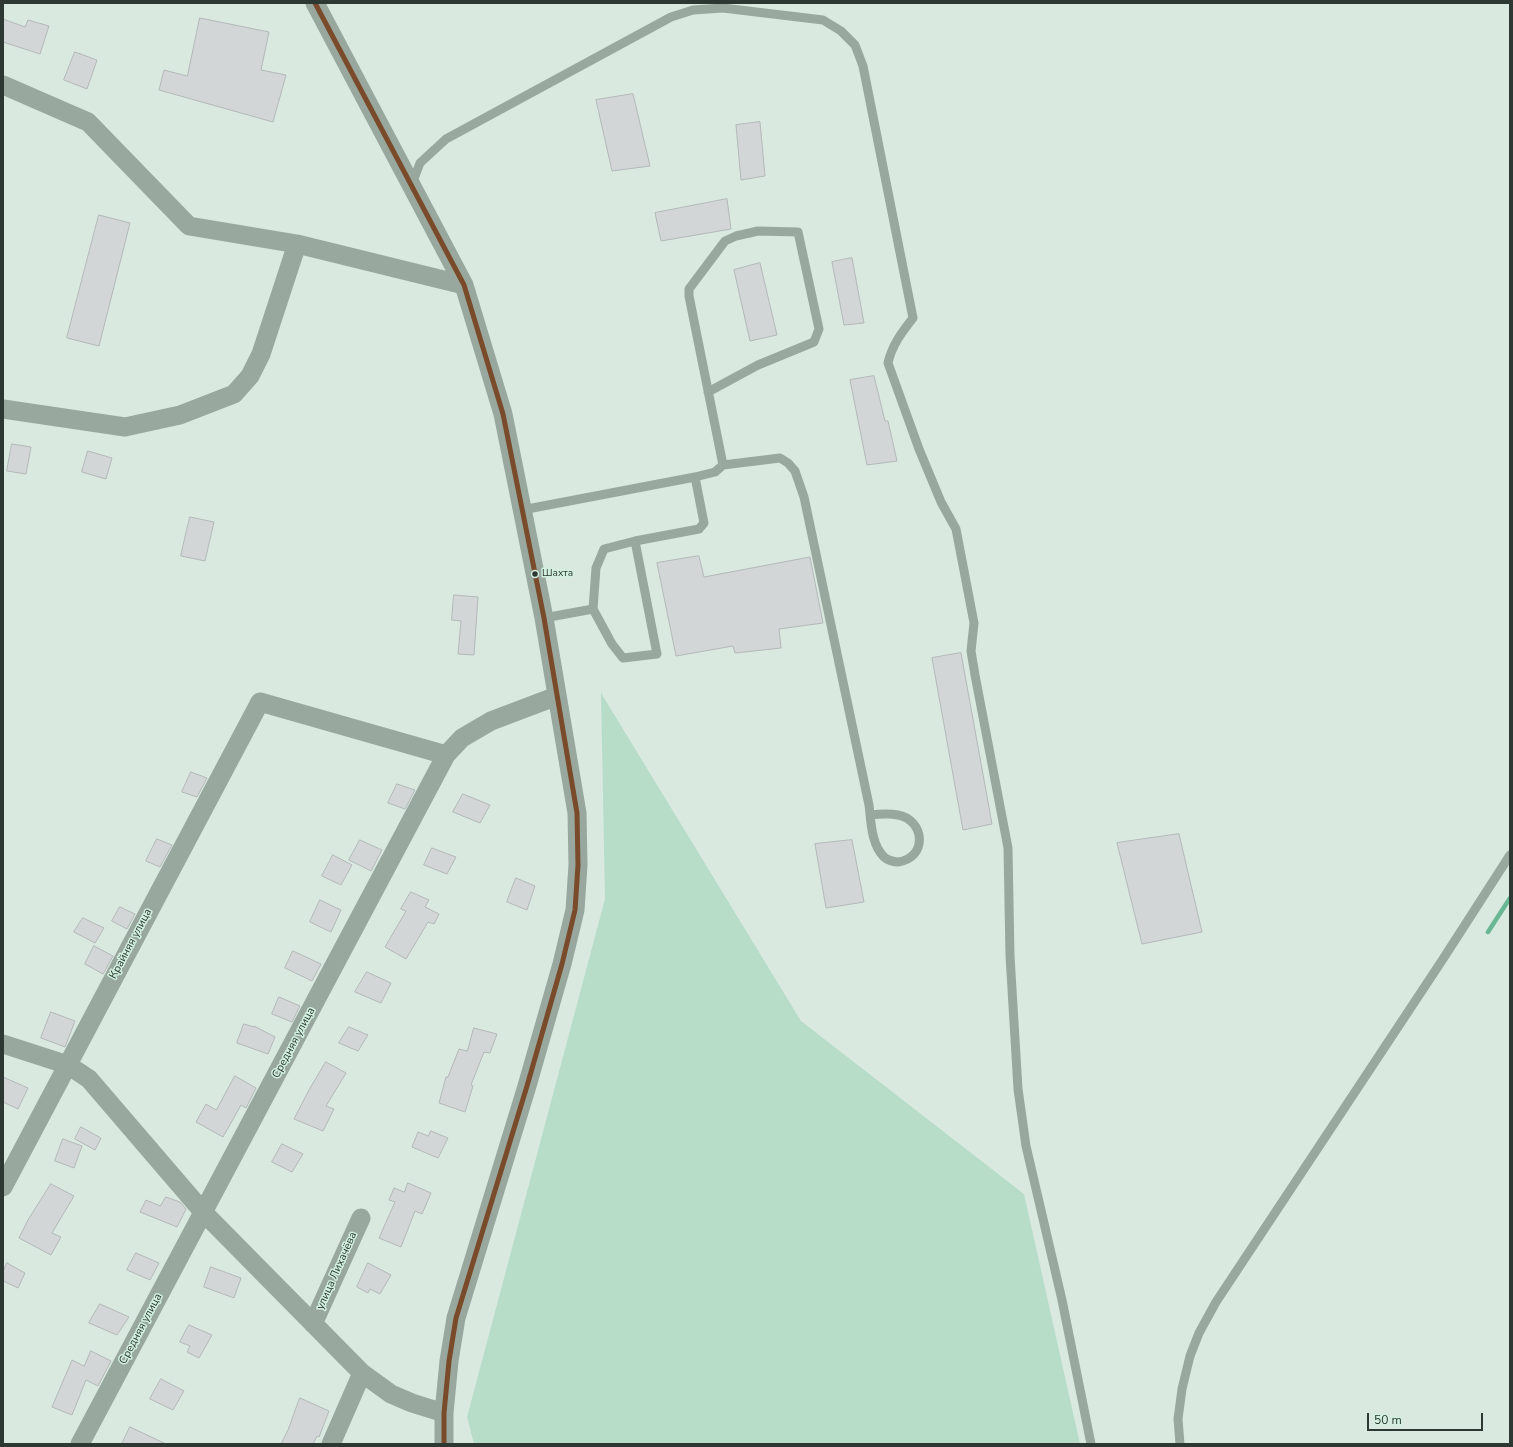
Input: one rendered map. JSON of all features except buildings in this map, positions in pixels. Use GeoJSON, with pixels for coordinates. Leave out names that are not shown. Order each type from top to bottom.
{"type":"FeatureCollection","features":[{"type":"Feature","properties":{"kind":"street"},"geometry":{"type":"LineString","coordinates":[[313,3],[464,285],[502,414],[544,618],[577,813],[578,865],[575,910],[562,964],[527,1086],[456,1318],[449,1361],[444,1413],[444,1444]]}},
{"type":"Feature","properties":{"kind":"street"},"geometry":{"type":"LineString","coordinates":[[3,85],[88,122],[189,226],[297,244],[464,285]]}},
{"type":"Feature","properties":{"kind":"street"},"geometry":{"type":"LineString","coordinates":[[3,409],[125,427],[180,415],[234,394],[250,376],[261,354],[297,244]]}},
{"type":"Feature","properties":{"kind":"street","name":"Средняя улица"},"geometry":{"type":"LineString","coordinates":[[80,1444],[446,755],[462,738],[491,721],[557,696]]}},
{"type":"Feature","properties":{"kind":"street","name":"Крайняя улица"},"geometry":{"type":"LineString","coordinates":[[3,1187],[260,702],[446,755]]}},
{"type":"Feature","properties":{"kind":"street"},"geometry":{"type":"LineString","coordinates":[[3,1044],[68,1065],[89,1079],[204,1213],[362,1373],[391,1394],[412,1403],[444,1413]]}},
{"type":"Feature","properties":{"kind":"street","name":"улица Лихачёва"},"geometry":{"type":"LineString","coordinates":[[313,1324],[361,1218]]}},
{"type":"Feature","properties":{"kind":"street"},"geometry":{"type":"LineString","coordinates":[[331,1444],[362,1373]]}},
{"type":"Feature","properties":{"kind":"lane"},"geometry":{"type":"LineString","coordinates":[[412,186],[420,163],[446,140],[671,17],[693,10],[723,8],[823,20],[841,31],[855,44],[863,66],[913,318],[900,334],[891,351],[888,363],[921,455],[941,502],[956,529],[974,623],[971,651],[981,715],[1008,848],[1010,964],[1018,1089],[1026,1146],[1062,1300],[1091,1444]]}},
{"type":"Feature","properties":{"kind":"lane"},"geometry":{"type":"LineString","coordinates":[[708,392],[758,365],[814,342],[819,329],[798,232],[758,231],[736,236],[725,241],[689,289],[689,296],[708,392],[723,465]]}},
{"type":"Feature","properties":{"kind":"lane"},"geometry":{"type":"LineString","coordinates":[[522,510],[695,477],[715,472],[723,465],[780,458],[788,463],[795,471],[804,497],[876,845],[884,858],[895,862],[906,861],[914,855],[920,842],[918,829],[908,819],[898,815],[870,814]]}},
{"type":"Feature","properties":{"kind":"lane"},"geometry":{"type":"LineString","coordinates":[[635,541],[656,654],[623,658],[612,644],[593,609],[596,568],[604,549],[635,541],[699,529],[704,523],[695,477]]}},
{"type":"Feature","properties":{"kind":"lane"},"geometry":{"type":"LineString","coordinates":[[544,618],[593,609]]}},
{"type":"Feature","properties":{"kind":"lane"},"geometry":{"type":"LineString","coordinates":[[1180,1444],[1178,1419],[1182,1389],[1190,1356],[1212,1309],[1510,855]]}},
{"type":"Feature","properties":{"kind":"green space"},"geometry":{"type":"Polygon","coordinates":[[[601,693],[801,1021],[1024,1194],[1080,1444],[474,1444],[467,1417],[605,899],[601,693]]]}},
{"type":"Feature","properties":{"kind":"waterway"},"geometry":{"type":"LineString","coordinates":[[1488,932],[1510,898]]}},
{"type":"Feature","properties":{"kind":"transit line"},"geometry":{"type":"LineString","coordinates":[[315,3],[464,285],[503,414],[544,618],[577,813],[578,865],[575,910],[562,964],[527,1086],[456,1318],[449,1361],[444,1413],[444,1444]]}},
{"type":"Feature","properties":{"kind":"place","name":"Шахта"},"geometry":{"type":"Point","coordinates":[535,574]}}]}
